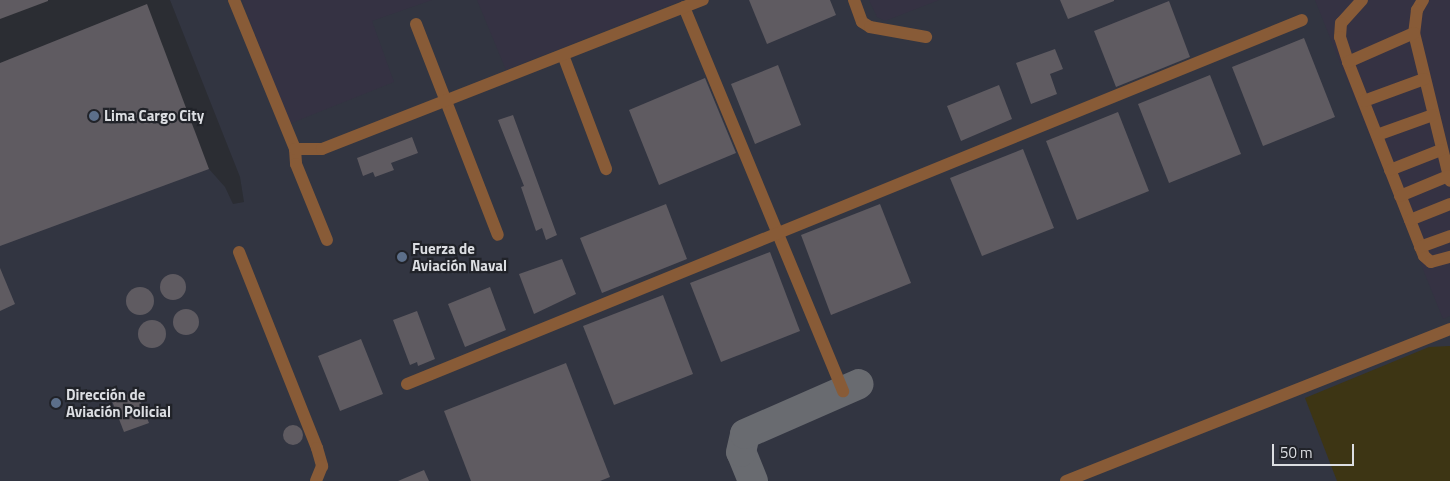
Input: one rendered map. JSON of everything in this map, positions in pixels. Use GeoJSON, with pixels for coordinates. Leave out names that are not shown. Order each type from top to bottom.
{"type":"FeatureCollection","features":[{"type":"Feature","properties":{"kind":"lane"},"geometry":{"type":"LineString","coordinates":[[234,0],[295,149],[296,164],[327,240]]}},
{"type":"Feature","properties":{"kind":"lane"},"geometry":{"type":"LineString","coordinates":[[295,149],[322,149],[703,0]]}},
{"type":"Feature","properties":{"kind":"lane"},"geometry":{"type":"LineString","coordinates":[[854,0],[862,22],[870,27],[926,37]]}},
{"type":"Feature","properties":{"kind":"lane"},"geometry":{"type":"LineString","coordinates":[[1362,0],[1341,23],[1340,37],[1348,62],[1420,246],[1431,262],[1450,257]]}},
{"type":"Feature","properties":{"kind":"lane"},"geometry":{"type":"LineString","coordinates":[[1400,196],[1449,178],[1414,33],[1417,10],[1423,0]]}},
{"type":"Feature","properties":{"kind":"lane"},"geometry":{"type":"LineString","coordinates":[[684,8],[842,391]]}},
{"type":"Feature","properties":{"kind":"lane"},"geometry":{"type":"LineString","coordinates":[[407,384],[1302,20]]}},
{"type":"Feature","properties":{"kind":"lane"},"geometry":{"type":"LineString","coordinates":[[416,24],[498,234]]}},
{"type":"Feature","properties":{"kind":"lane"},"geometry":{"type":"LineString","coordinates":[[1348,62],[1414,33]]}},
{"type":"Feature","properties":{"kind":"lane"},"geometry":{"type":"LineString","coordinates":[[563,55],[606,169]]}},
{"type":"Feature","properties":{"kind":"lane"},"geometry":{"type":"LineString","coordinates":[[1364,101],[1424,79]]}},
{"type":"Feature","properties":{"kind":"lane"},"geometry":{"type":"LineString","coordinates":[[1377,135],[1433,115]]}},
{"type":"Feature","properties":{"kind":"lane"},"geometry":{"type":"LineString","coordinates":[[1390,170],[1441,150]]}},
{"type":"Feature","properties":{"kind":"lane"},"geometry":{"type":"LineString","coordinates":[[1410,220],[1450,204]]}},
{"type":"Feature","properties":{"kind":"lane"},"geometry":{"type":"LineString","coordinates":[[1420,246],[1450,236]]}},
{"type":"Feature","properties":{"kind":"lane"},"geometry":{"type":"LineString","coordinates":[[239,252],[317,448],[322,466],[316,481]]}},
{"type":"Feature","properties":{"kind":"lane"},"geometry":{"type":"LineString","coordinates":[[1066,481],[1450,329]]}},
{"type":"Feature","properties":{"kind":"shaded area"},"geometry":{"type":"Polygon","coordinates":[[[170,0],[1450,0],[1450,481],[0,481],[0,63],[209,169],[225,187],[233,204],[244,202],[240,177],[170,0]]]}},
{"type":"Feature","properties":{"kind":"shaded area"},"geometry":{"type":"Polygon","coordinates":[[[242,0],[432,0],[372,21],[394,82],[289,124],[242,0]]]}},
{"type":"Feature","properties":{"kind":"shaded area"},"geometry":{"type":"Polygon","coordinates":[[[477,0],[683,0],[506,70],[477,0]]]}},
{"type":"Feature","properties":{"kind":"shaded area"},"geometry":{"type":"Polygon","coordinates":[[[869,0],[939,0],[885,21],[877,17],[869,0]]]}},
{"type":"Feature","properties":{"kind":"shaded area"},"geometry":{"type":"Polygon","coordinates":[[[1315,0],[1450,0],[1450,316],[1443,319],[1315,0]]]}},
{"type":"Feature","properties":{"kind":"sand"},"geometry":{"type":"Polygon","coordinates":[[[1450,346],[1450,481],[1337,481],[1305,398],[1429,347],[1450,346]]]}},
{"type":"Feature","properties":{"kind":"building"},"geometry":{"type":"Polygon","coordinates":[[[0,0],[48,0],[48,1],[0,19],[0,0]]]}},
{"type":"Feature","properties":{"kind":"building"},"geometry":{"type":"Polygon","coordinates":[[[749,0],[830,0],[836,15],[767,44],[749,0]]]}},
{"type":"Feature","properties":{"kind":"building"},"geometry":{"type":"Polygon","coordinates":[[[1060,0],[1114,0],[1114,1],[1068,19],[1060,0]]]}},
{"type":"Feature","properties":{"kind":"building"},"geometry":{"type":"Polygon","coordinates":[[[1169,1],[1190,57],[1116,87],[1094,31],[1169,1]]]}},
{"type":"Feature","properties":{"kind":"building","name":"Lima Cargo City"},"geometry":{"type":"Polygon","coordinates":[[[147,4],[209,169],[0,246],[0,63],[147,4]]]}},
{"type":"Feature","properties":{"kind":"building"},"geometry":{"type":"Polygon","coordinates":[[[1304,38],[1335,117],[1263,146],[1232,67],[1304,38]]]}},
{"type":"Feature","properties":{"kind":"building"},"geometry":{"type":"Polygon","coordinates":[[[1055,49],[1063,69],[1050,74],[1057,94],[1031,104],[1016,63],[1055,49]]]}},
{"type":"Feature","properties":{"kind":"building"},"geometry":{"type":"Polygon","coordinates":[[[778,65],[801,125],[755,144],[731,84],[778,65]]]}},
{"type":"Feature","properties":{"kind":"building"},"geometry":{"type":"Polygon","coordinates":[[[1210,75],[1241,154],[1169,183],[1138,104],[1210,75]]]}},
{"type":"Feature","properties":{"kind":"building"},"geometry":{"type":"Polygon","coordinates":[[[705,78],[736,153],[659,185],[629,110],[705,78]]]}},
{"type":"Feature","properties":{"kind":"building"},"geometry":{"type":"Polygon","coordinates":[[[999,85],[1012,119],[961,141],[947,106],[999,85]]]}},
{"type":"Feature","properties":{"kind":"building"},"geometry":{"type":"Polygon","coordinates":[[[1118,112],[1149,191],[1077,220],[1046,141],[1118,112]]]}},
{"type":"Feature","properties":{"kind":"building"},"geometry":{"type":"Polygon","coordinates":[[[513,115],[557,235],[546,240],[542,228],[536,231],[521,187],[524,186],[498,120],[513,115]]]}},
{"type":"Feature","properties":{"kind":"building"},"geometry":{"type":"Polygon","coordinates":[[[412,137],[418,153],[391,163],[394,170],[375,177],[373,172],[363,176],[357,158],[412,137]]]}},
{"type":"Feature","properties":{"kind":"building"},"geometry":{"type":"Polygon","coordinates":[[[1023,149],[1054,228],[982,256],[950,178],[1023,149]]]}},
{"type":"Feature","properties":{"kind":"building"},"geometry":{"type":"Polygon","coordinates":[[[666,204],[687,259],[602,293],[580,238],[666,204]]]}},
{"type":"Feature","properties":{"kind":"building"},"geometry":{"type":"Polygon","coordinates":[[[880,204],[911,283],[831,315],[801,235],[880,204]]]}},
{"type":"Feature","properties":{"kind":"building"},"geometry":{"type":"Polygon","coordinates":[[[770,252],[800,331],[721,362],[690,283],[770,252]]]}},
{"type":"Feature","properties":{"kind":"building"},"geometry":{"type":"Polygon","coordinates":[[[562,259],[576,294],[534,314],[519,274],[562,259]]]}},
{"type":"Feature","properties":{"kind":"building"},"geometry":{"type":"Polygon","coordinates":[[[0,268],[15,304],[0,311],[0,268]]]}},
{"type":"Feature","properties":{"kind":"building"},"geometry":{"type":"Polygon","coordinates":[[[173,274],[182,278],[186,287],[182,296],[173,300],[164,296],[160,287],[164,278],[173,274]]]}},
{"type":"Feature","properties":{"kind":"building"},"geometry":{"type":"Polygon","coordinates":[[[140,287],[150,291],[154,301],[150,311],[140,315],[130,311],[126,301],[130,291],[140,287]]]}},
{"type":"Feature","properties":{"kind":"building"},"geometry":{"type":"Polygon","coordinates":[[[490,287],[506,330],[465,347],[448,304],[490,287]]]}},
{"type":"Feature","properties":{"kind":"building"},"geometry":{"type":"Polygon","coordinates":[[[663,295],[693,374],[614,405],[583,326],[663,295]]]}},
{"type":"Feature","properties":{"kind":"building"},"geometry":{"type":"Polygon","coordinates":[[[186,309],[196,312],[199,322],[196,332],[186,335],[176,332],[173,322],[176,312],[186,309]]]}},
{"type":"Feature","properties":{"kind":"building"},"geometry":{"type":"Polygon","coordinates":[[[417,311],[435,359],[418,366],[417,362],[410,365],[393,320],[417,311]]]}},
{"type":"Feature","properties":{"kind":"building"},"geometry":{"type":"Polygon","coordinates":[[[152,320],[162,324],[166,334],[162,344],[152,348],[142,344],[138,334],[142,324],[152,320]]]}},
{"type":"Feature","properties":{"kind":"building"},"geometry":{"type":"Polygon","coordinates":[[[361,339],[383,394],[340,411],[318,356],[361,339]]]}},
{"type":"Feature","properties":{"kind":"building"},"geometry":{"type":"Polygon","coordinates":[[[566,363],[610,477],[600,481],[471,481],[444,411],[566,363]]]}},
{"type":"Feature","properties":{"kind":"building"},"geometry":{"type":"Polygon","coordinates":[[[136,391],[149,423],[124,432],[112,401],[136,391]]]}},
{"type":"Feature","properties":{"kind":"building"},"geometry":{"type":"Polygon","coordinates":[[[293,425],[300,428],[303,435],[300,442],[293,445],[286,442],[283,435],[286,428],[293,425]]]}},
{"type":"Feature","properties":{"kind":"building"},"geometry":{"type":"Polygon","coordinates":[[[424,470],[429,481],[398,481],[424,470]]]}},
{"type":"Feature","properties":{"kind":"taxiway"},"geometry":{"type":"LineString","coordinates":[[753,481],[741,452],[745,434],[859,384]]}},
{"type":"Feature","properties":{"kind":"place","name":"Lima Cargo City"},"geometry":{"type":"Point","coordinates":[94,116]}},
{"type":"Feature","properties":{"kind":"place","name":"Fuerza de Aviación Naval"},"geometry":{"type":"Point","coordinates":[402,257]}},
{"type":"Feature","properties":{"kind":"place","name":"Dirección de Aviación Policial"},"geometry":{"type":"Point","coordinates":[56,403]}}]}
